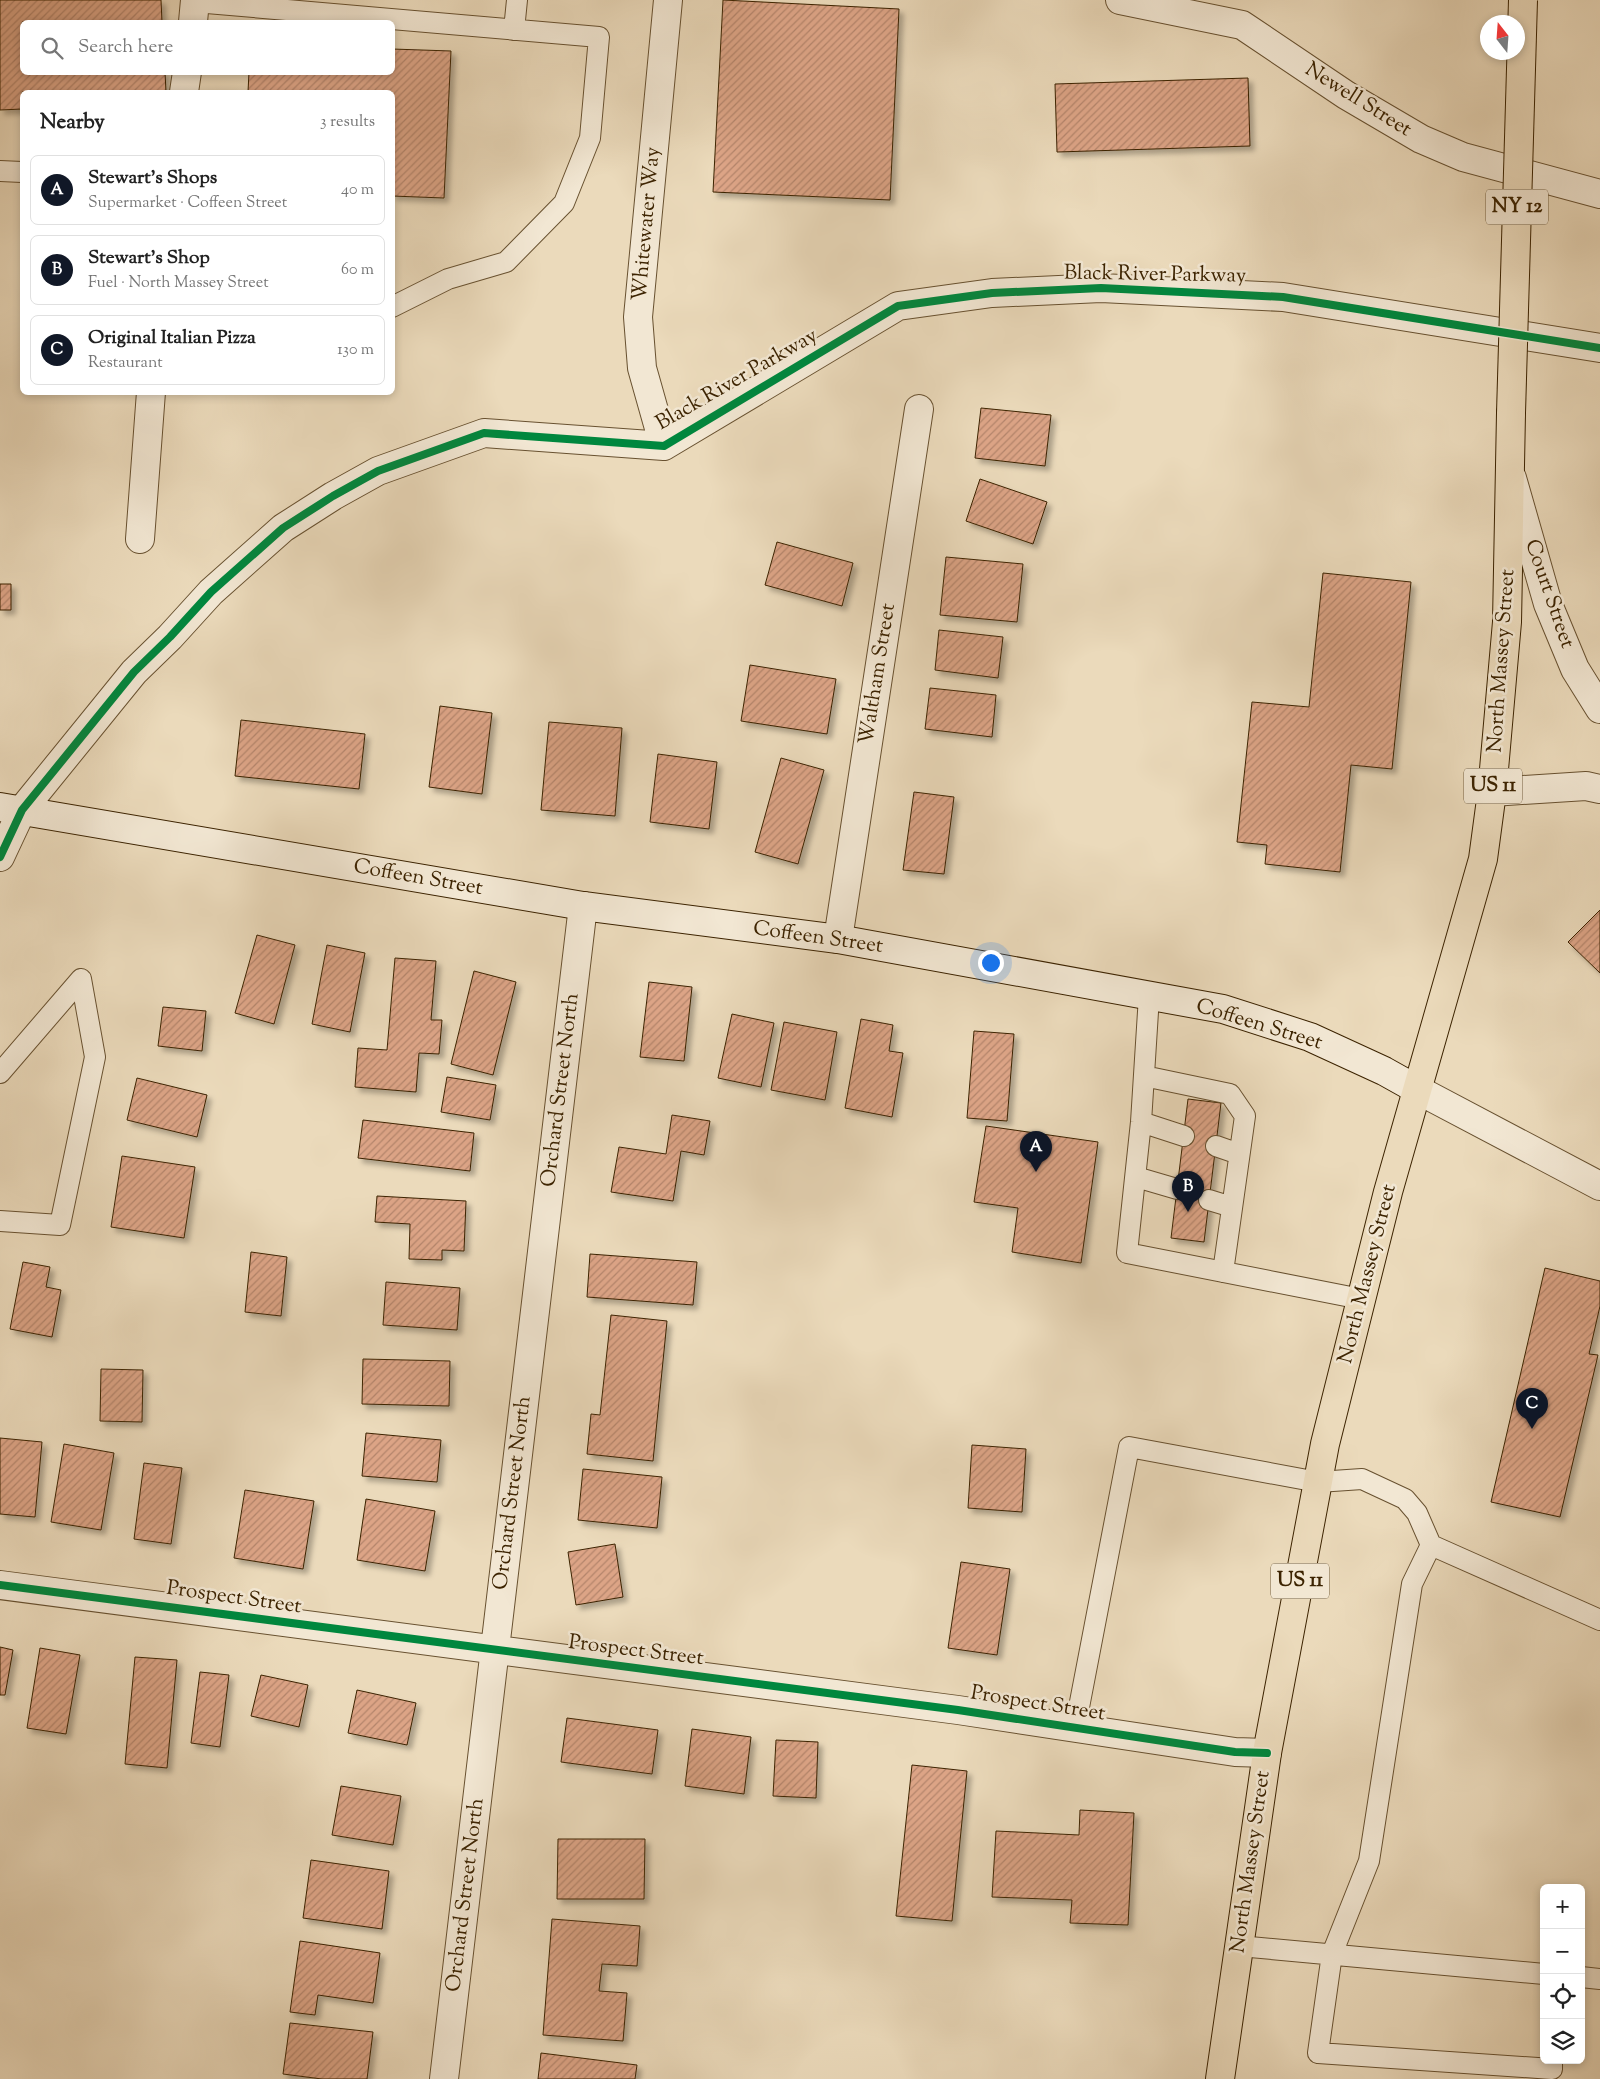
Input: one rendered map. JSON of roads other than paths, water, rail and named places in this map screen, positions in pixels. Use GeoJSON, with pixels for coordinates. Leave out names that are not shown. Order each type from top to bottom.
{"type":"FeatureCollection","features":[{"type":"Feature","properties":{"kind":"main road","name":"NY 12"},"geometry":{"type":"LineString","coordinates":[[1511,414],[1523,0]]}},
{"type":"Feature","properties":{"kind":"main road","name":"US 11"},"geometry":{"type":"LineString","coordinates":[[1511,414],[1511,472]]}},
{"type":"Feature","properties":{"kind":"main road","name":"North Massey Street"},"geometry":{"type":"LineString","coordinates":[[1220,2079],[1267,1753],[1325,1444],[1388,1192],[1483,858],[1492,792],[1507,622],[1511,472]]}},
{"type":"Feature","properties":{"kind":"street","name":"Whitewater Way"},"geometry":{"type":"LineString","coordinates":[[664,446],[642,368],[638,317],[668,0]]}},
{"type":"Feature","properties":{"kind":"street","name":"Newell Street"},"geometry":{"type":"LineString","coordinates":[[1120,0],[1242,25],[1346,95],[1422,139],[1463,157],[1600,194]]}},
{"type":"Feature","properties":{"kind":"street"},"geometry":{"type":"LineString","coordinates":[[184,90],[187,75]]}},
{"type":"Feature","properties":{"kind":"street","name":"Black River Parkway"},"geometry":{"type":"LineString","coordinates":[[0,857],[11,808],[134,672],[170,637],[211,592],[284,528],[333,496],[378,471],[484,433],[664,446],[898,306],[992,293],[1101,288],[1283,296],[1600,348]]}},
{"type":"Feature","properties":{"kind":"street"},"geometry":{"type":"LineString","coordinates":[[140,539],[151,395]]}},
{"type":"Feature","properties":{"kind":"street","name":"Waltham Street"},"geometry":{"type":"LineString","coordinates":[[838,939],[919,409]]}},
{"type":"Feature","properties":{"kind":"street","name":"Court Street"},"geometry":{"type":"LineString","coordinates":[[1511,472],[1548,604],[1575,669],[1600,709]]}},
{"type":"Feature","properties":{"kind":"street"},"geometry":{"type":"LineString","coordinates":[[1492,792],[1586,786],[1600,789]]}},
{"type":"Feature","properties":{"kind":"street","name":"Coffeen Street"},"geometry":{"type":"LineString","coordinates":[[11,808],[583,906],[838,939],[1223,1009],[1310,1037],[1384,1072],[1600,1186]]}},
{"type":"Feature","properties":{"kind":"street","name":"Orchard Street North"},"geometry":{"type":"LineString","coordinates":[[444,2079],[583,906]]}},
{"type":"Feature","properties":{"kind":"street","name":"Prospect Street"},"geometry":{"type":"LineString","coordinates":[[0,1585],[958,1710],[1235,1752],[1267,1753]]}},
{"type":"Feature","properties":{"kind":"lane"},"geometry":{"type":"LineString","coordinates":[[514,30],[517,0]]}},
{"type":"Feature","properties":{"kind":"lane"},"geometry":{"type":"LineString","coordinates":[[194,8],[369,20]]}},
{"type":"Feature","properties":{"kind":"lane"},"geometry":{"type":"LineString","coordinates":[[395,22],[599,37],[590,138],[564,203],[506,262],[448,279],[395,306]]}},
{"type":"Feature","properties":{"kind":"lane"},"geometry":{"type":"LineString","coordinates":[[0,171],[20,172]]}},
{"type":"Feature","properties":{"kind":"lane"},"geometry":{"type":"LineString","coordinates":[[0,1073],[81,979],[95,1057],[60,1225],[0,1221]]}},
{"type":"Feature","properties":{"kind":"lane"},"geometry":{"type":"LineString","coordinates":[[1149,996],[1142,1122],[1127,1253],[1361,1299]]}},
{"type":"Feature","properties":{"kind":"lane"},"geometry":{"type":"LineString","coordinates":[[1144,1076],[1230,1094],[1245,1116],[1223,1272]]}},
{"type":"Feature","properties":{"kind":"lane"},"geometry":{"type":"LineString","coordinates":[[1142,1122],[1184,1136]]}},
{"type":"Feature","properties":{"kind":"lane"},"geometry":{"type":"LineString","coordinates":[[1216,1146],[1239,1154]]}},
{"type":"Feature","properties":{"kind":"lane"},"geometry":{"type":"LineString","coordinates":[[1136,1177],[1177,1189]]}},
{"type":"Feature","properties":{"kind":"lane"},"geometry":{"type":"LineString","coordinates":[[1210,1200],[1232,1208]]}},
{"type":"Feature","properties":{"kind":"lane"},"geometry":{"type":"LineString","coordinates":[[1075,1728],[1129,1447],[1318,1482],[1362,1480],[1406,1499],[1417,1513],[1431,1545],[1600,1620]]}},
{"type":"Feature","properties":{"kind":"lane"},"geometry":{"type":"LineString","coordinates":[[1431,1545],[1412,1584],[1369,1861],[1332,1954],[1318,2052],[1552,2069],[1552,2064]]}},
{"type":"Feature","properties":{"kind":"lane"},"geometry":{"type":"LineString","coordinates":[[1239,1946],[1540,1974]]}},
{"type":"Feature","properties":{"kind":"lane"},"geometry":{"type":"LineString","coordinates":[[1585,1977],[1600,1979]]}},
{"type":"Feature","properties":{"kind":"place","name":"Stewart's Shops"},"geometry":{"type":"Point","coordinates":[1036,1172]}},
{"type":"Feature","properties":{"kind":"place","name":"Stewart's Shop"},"geometry":{"type":"Point","coordinates":[1188,1212]}},
{"type":"Feature","properties":{"kind":"place","name":"Original Italian Pizza"},"geometry":{"type":"Point","coordinates":[1532,1429]}}]}
